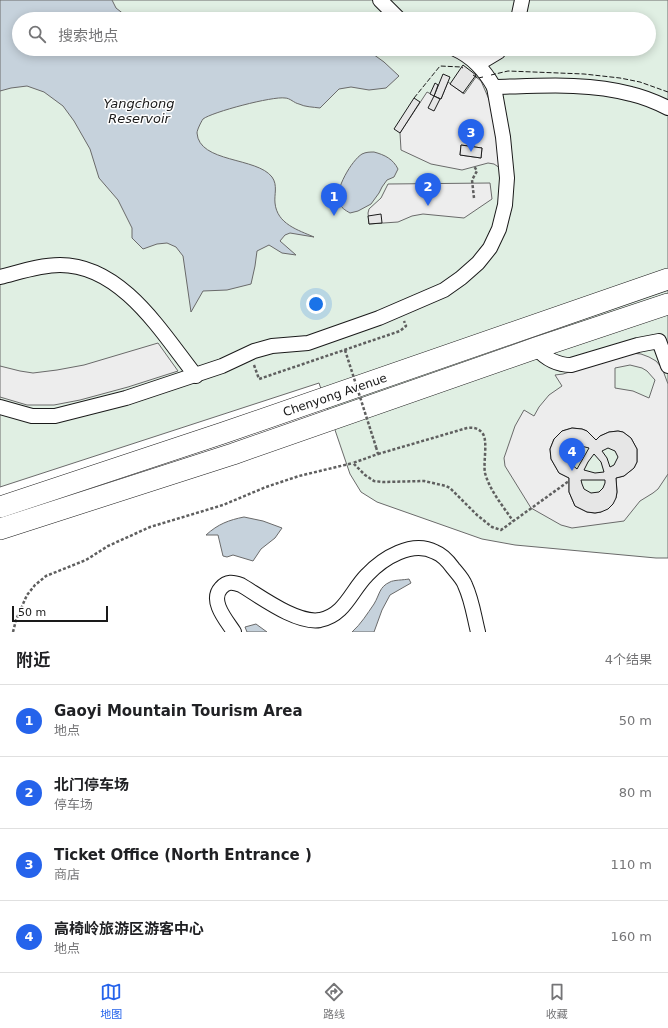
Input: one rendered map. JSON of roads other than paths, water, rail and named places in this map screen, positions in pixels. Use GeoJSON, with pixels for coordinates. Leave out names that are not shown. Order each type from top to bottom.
{"type":"FeatureCollection","features":[{"type":"Feature","properties":{"kind":"highway","name":"Chenyong Avenue"},"geometry":{"type":"LineString","coordinates":[[0,507],[223,433],[668,278]]}},
{"type":"Feature","properties":{"kind":"highway","name":"Chenyong Avenue"},"geometry":{"type":"LineString","coordinates":[[0,529],[233,454],[536,348],[668,304]]}},
{"type":"Feature","properties":{"kind":"lane"},"geometry":{"type":"LineString","coordinates":[[380,0],[392,12]]}},
{"type":"Feature","properties":{"kind":"lane"},"geometry":{"type":"LineString","coordinates":[[519,12],[522,0]]}},
{"type":"Feature","properties":{"kind":"lane"},"geometry":{"type":"LineString","coordinates":[[0,407],[32,416],[55,416],[126,398],[196,376],[272,346],[308,343],[379,318],[444,290],[461,278],[478,263],[490,248],[499,229],[507,189],[503,137],[494,87],[478,64],[466,56]]}},
{"type":"Feature","properties":{"kind":"lane"},"geometry":{"type":"LineString","coordinates":[[478,64],[491,56]]}},
{"type":"Feature","properties":{"kind":"lane"},"geometry":{"type":"LineString","coordinates":[[494,87],[557,86],[605,89],[631,94],[653,101],[668,108]]}},
{"type":"Feature","properties":{"kind":"lane"},"geometry":{"type":"LineString","coordinates":[[0,277],[34,268],[62,265],[79,267],[106,278],[137,303],[196,376]]}},
{"type":"Feature","properties":{"kind":"lane"},"geometry":{"type":"LineString","coordinates":[[536,348],[554,362],[571,365],[638,344],[659,341],[668,366]]}},
{"type":"Feature","properties":{"kind":"lane"},"geometry":{"type":"LineString","coordinates":[[234,632],[221,613],[217,603],[216,594],[226,583],[233,582],[241,585],[292,615],[304,620],[320,620],[337,613],[366,575],[378,564],[395,554],[409,549],[424,548],[445,558],[465,583],[478,632]]}},
{"type":"Feature","properties":{"kind":"water","name":"Yangchong Reservoir"},"geometry":{"type":"Polygon","coordinates":[[[0,0],[112,0],[116,8],[121,12],[12,12],[12,56],[376,56],[399,76],[386,88],[369,90],[351,87],[339,89],[320,108],[304,106],[287,98],[278,98],[268,99],[218,112],[203,119],[197,133],[200,143],[207,150],[218,155],[265,171],[274,180],[275,203],[280,216],[289,225],[314,237],[290,233],[285,235],[280,241],[296,255],[282,253],[269,245],[257,251],[251,284],[227,290],[203,291],[191,312],[183,256],[176,247],[167,243],[157,244],[143,249],[132,238],[132,228],[118,200],[99,178],[90,149],[74,121],[63,106],[44,92],[27,86],[0,91],[0,0]]]}},
{"type":"Feature","properties":{"kind":"water"},"geometry":{"type":"Polygon","coordinates":[[[374,152],[388,158],[398,169],[394,177],[387,180],[371,204],[358,211],[350,213],[342,207],[339,202],[338,197],[341,183],[353,162],[358,157],[365,153],[374,152]]]}},
{"type":"Feature","properties":{"kind":"water"},"geometry":{"type":"Polygon","coordinates":[[[244,517],[263,521],[282,528],[275,538],[261,549],[253,561],[233,555],[227,557],[223,556],[218,535],[206,535],[224,523],[244,517]]]}},
{"type":"Feature","properties":{"kind":"water"},"geometry":{"type":"Polygon","coordinates":[[[409,579],[411,583],[390,595],[382,610],[374,632],[352,632],[374,604],[380,591],[386,584],[391,581],[409,579]]]}},
{"type":"Feature","properties":{"kind":"water"},"geometry":{"type":"Polygon","coordinates":[[[256,624],[267,632],[247,632],[245,627],[256,624]]]}},
{"type":"Feature","properties":{"kind":"place","name":"Ticket Office (North Entrance )"},"geometry":{"type":"Point","coordinates":[471,152]}},
{"type":"Feature","properties":{"kind":"place","name":"北门停车场"},"geometry":{"type":"Point","coordinates":[428,206]}},
{"type":"Feature","properties":{"kind":"place","name":"Gaoyi Mountain Tourism Area"},"geometry":{"type":"Point","coordinates":[334,216]}},
{"type":"Feature","properties":{"kind":"place","name":"高椅岭旅游区游客中心"},"geometry":{"type":"Point","coordinates":[572,471]}}]}
